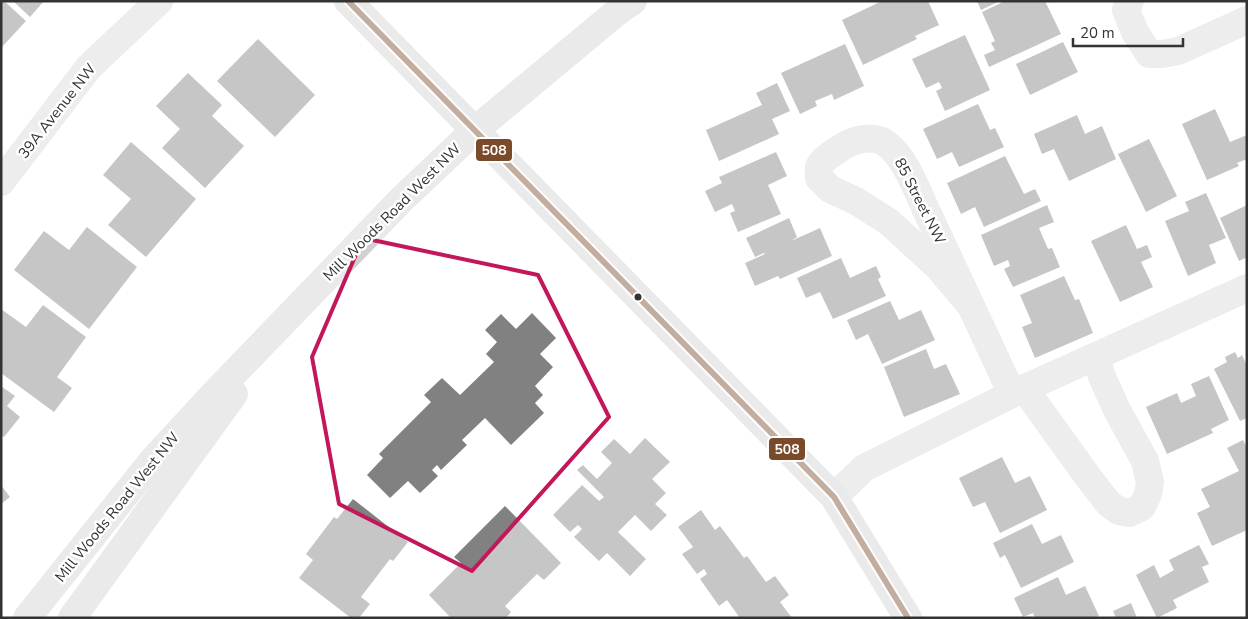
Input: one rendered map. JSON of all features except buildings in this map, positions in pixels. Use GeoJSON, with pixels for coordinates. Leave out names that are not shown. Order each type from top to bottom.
{"type":"FeatureCollection","features":[{"type":"Feature","properties":{"kind":"street","name":"39A Avenue NW"},"geometry":{"type":"LineString","coordinates":[[1,182],[89,67],[159,1]]}},
{"type":"Feature","properties":{"kind":"street"},"geometry":{"type":"LineString","coordinates":[[348,1],[834,496],[908,618]]}},
{"type":"Feature","properties":{"kind":"street","name":"Mill Woods Road West NW"},"geometry":{"type":"LineString","coordinates":[[26,618],[153,460],[402,199],[474,130],[617,12],[633,1]]}},
{"type":"Feature","properties":{"kind":"street"},"geometry":{"type":"LineString","coordinates":[[1130,1],[1126,10],[1135,32],[1148,54],[1178,51],[1247,20]]}},
{"type":"Feature","properties":{"kind":"street","name":"85 Street NW"},"geometry":{"type":"LineString","coordinates":[[971,306],[938,267],[889,222],[856,201],[830,189],[818,178],[819,166],[828,156],[847,143],[870,138],[887,144],[902,161],[971,306],[1018,391],[1109,504],[1119,511],[1129,513],[1142,507],[1148,494],[1150,482],[1146,461],[1113,402],[1096,356]]}},
{"type":"Feature","properties":{"kind":"street"},"geometry":{"type":"LineString","coordinates":[[834,496],[864,468],[1018,391],[1247,288]]}},
{"type":"Feature","properties":{"kind":"street","name":"Mill Woods Road West NW"},"geometry":{"type":"LineString","coordinates":[[72,618],[293,312]]}},
{"type":"Feature","properties":{"kind":"highlighted area"},"geometry":{"type":"Polygon","coordinates":[[[363,238],[538,275],[609,417],[472,571],[339,504],[312,357],[363,238]]]}},
{"type":"Feature","properties":{"kind":"transit line","name":"508"},"geometry":{"type":"LineString","coordinates":[[348,1],[834,497],[908,618]]}}]}
